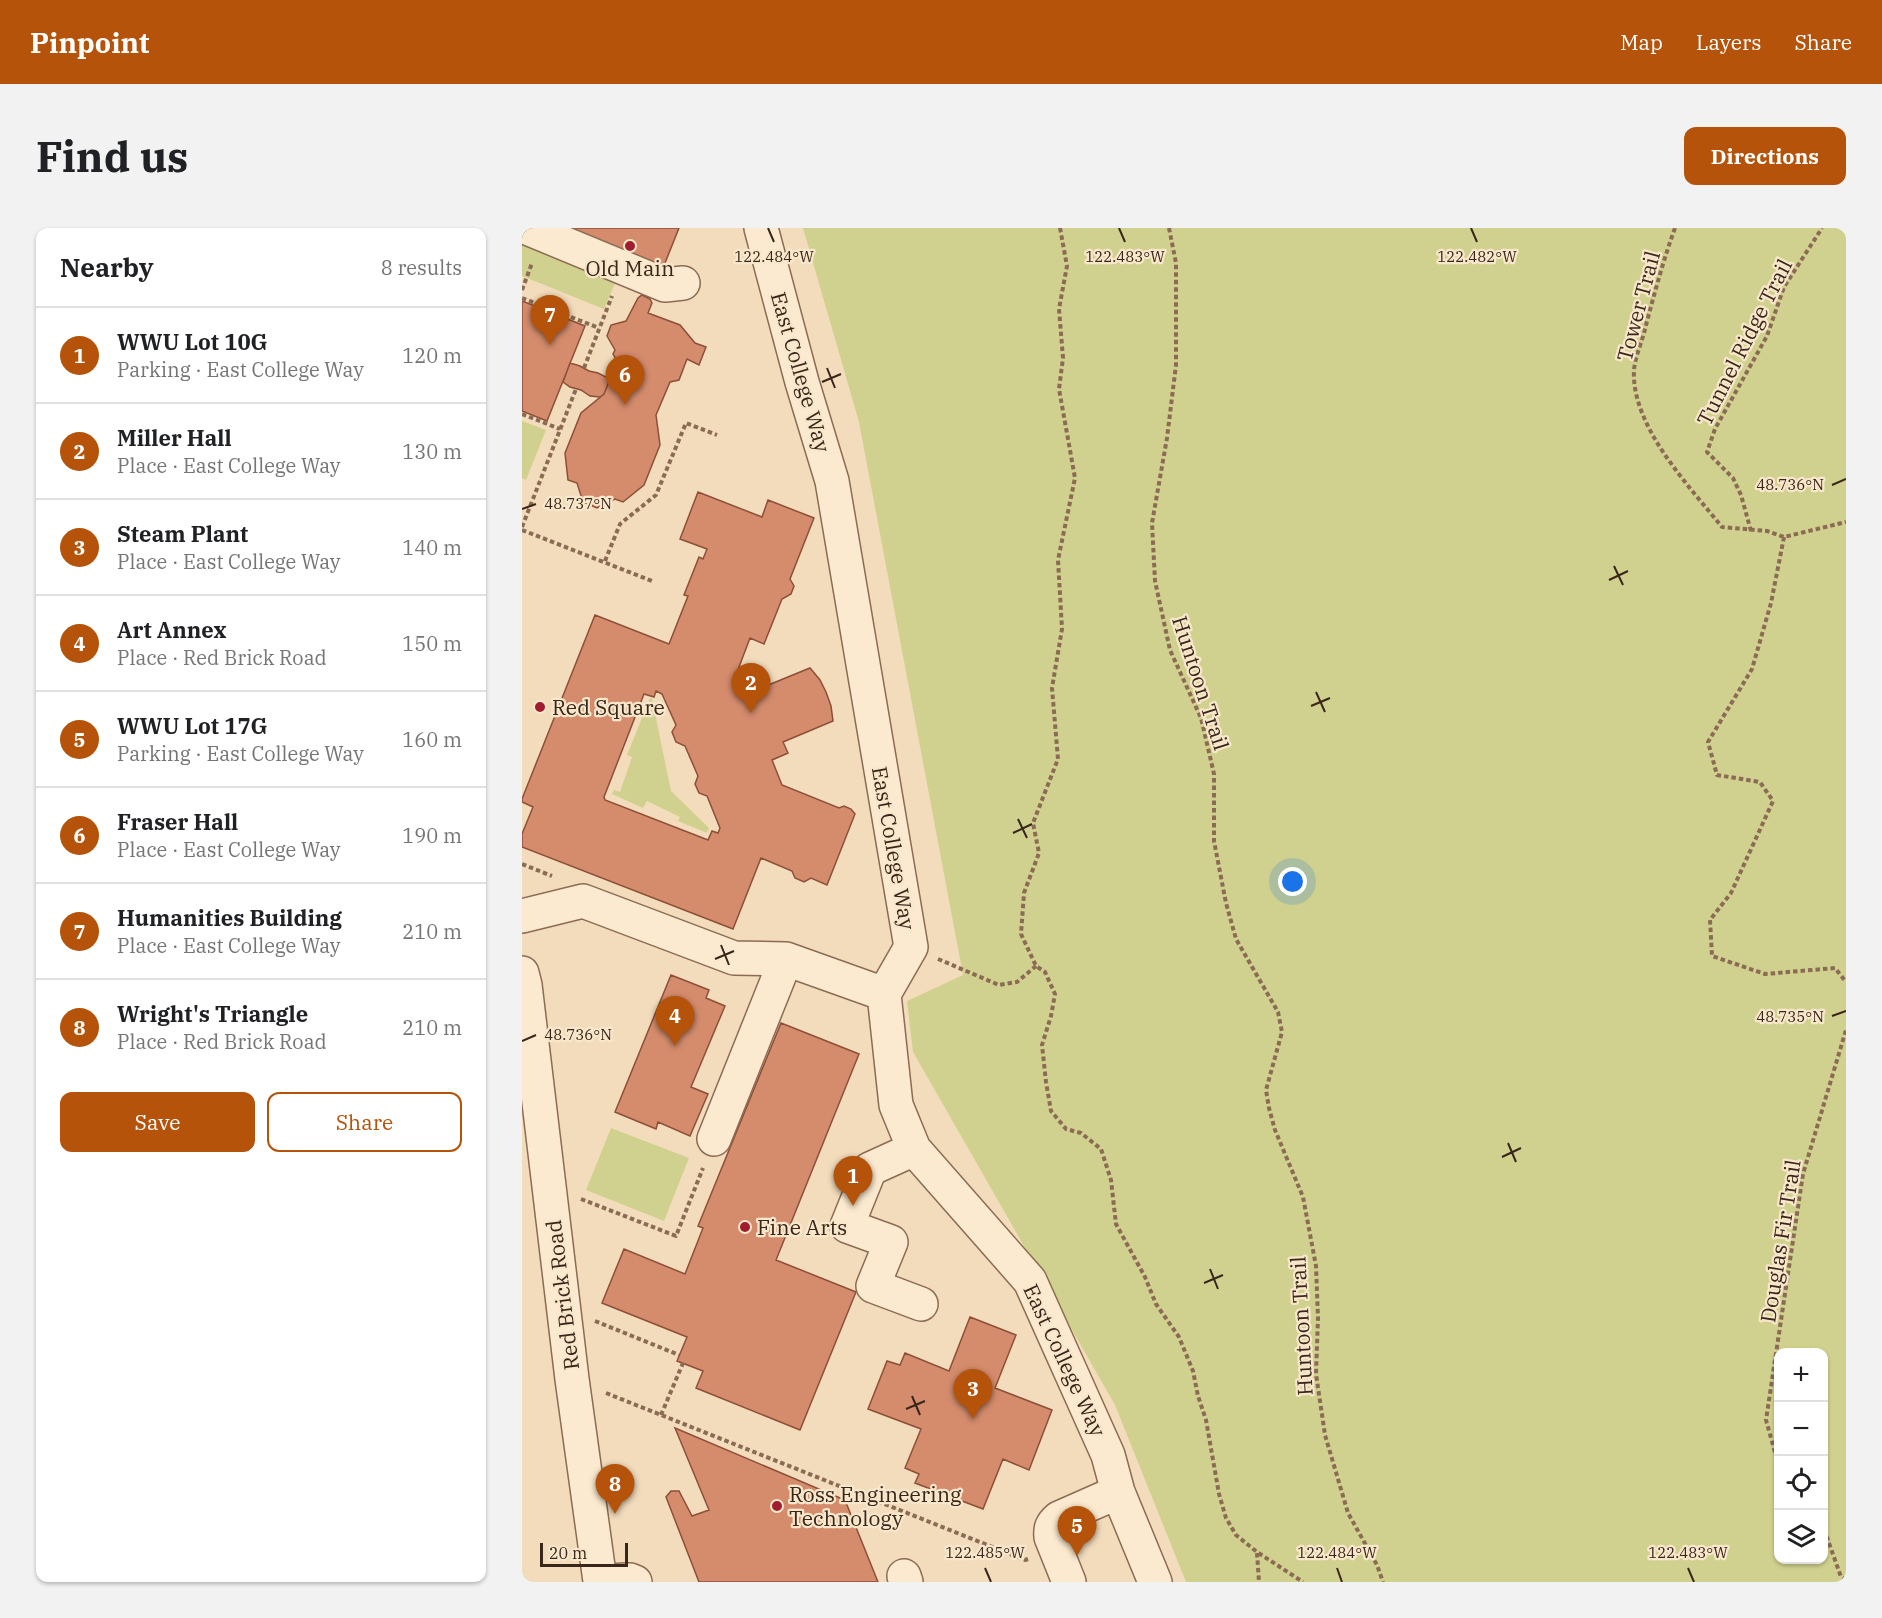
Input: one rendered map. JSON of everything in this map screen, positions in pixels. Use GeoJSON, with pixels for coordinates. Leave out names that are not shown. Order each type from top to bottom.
{"type":"FeatureCollection","features":[{"type":"Feature","properties":{"kind":"street"},"geometry":{"type":"LineString","coordinates":[[527,228],[665,285],[683,283]]}},
{"type":"Feature","properties":{"kind":"street","name":"East College Way"},"geometry":{"type":"LineString","coordinates":[[761,228],[802,382],[832,481],[911,947],[884,994],[896,1105],[914,1149],[1030,1281],[1108,1455],[1118,1492],[1155,1582]]}},
{"type":"Feature","properties":{"kind":"street"},"geometry":{"type":"LineString","coordinates":[[522,916],[584,901],[734,958],[786,959],[884,994]]}},
{"type":"Feature","properties":{"kind":"street"},"geometry":{"type":"LineString","coordinates":[[714,1139],[786,959]]}},
{"type":"Feature","properties":{"kind":"street","name":"Red Brick Road"},"geometry":{"type":"LineString","coordinates":[[522,973],[572,1379],[600,1581],[630,1580],[635,1582]]}},
{"type":"Feature","properties":{"kind":"street"},"geometry":{"type":"LineString","coordinates":[[914,1149],[870,1169],[847,1226],[891,1242],[873,1286],[921,1304]]}},
{"type":"Feature","properties":{"kind":"street"},"geometry":{"type":"LineString","coordinates":[[1069,1582],[1050,1530],[1059,1518],[1118,1492]]}},
{"type":"Feature","properties":{"kind":"path"},"geometry":{"type":"LineString","coordinates":[[1060,228],[1067,266],[1059,309],[1063,358],[1059,389],[1075,478],[1058,560],[1062,629],[1052,688],[1058,759],[1033,824],[1039,854],[1024,893],[1021,934],[1036,966],[1045,972],[1055,994],[1042,1045],[1051,1111],[1066,1128],[1081,1133],[1101,1149],[1111,1180],[1116,1224],[1145,1277],[1156,1304],[1179,1337],[1192,1371],[1206,1420],[1219,1494],[1226,1518],[1236,1535],[1257,1552],[1303,1582]]}},
{"type":"Feature","properties":{"kind":"path","name":"Huntoon Trail"},"geometry":{"type":"LineString","coordinates":[[1169,228],[1176,263],[1176,365],[1167,438],[1152,523],[1155,581],[1170,650],[1201,718],[1214,774],[1214,841],[1226,903],[1236,939],[1278,1012],[1282,1032],[1266,1090],[1275,1130],[1303,1197],[1316,1266],[1318,1318],[1316,1374],[1325,1435],[1348,1513],[1377,1565],[1383,1582]]}},
{"type":"Feature","properties":{"kind":"path","name":"Tower Trail"},"geometry":{"type":"LineString","coordinates":[[1675,228],[1657,283],[1634,369],[1637,393],[1647,423],[1665,456],[1722,527],[1767,531],[1784,537],[1846,522]]}},
{"type":"Feature","properties":{"kind":"path","name":"Tunnel Ridge Trail"},"geometry":{"type":"LineString","coordinates":[[1751,531],[1742,495],[1733,478],[1707,453],[1715,429],[1767,336],[1784,287],[1822,228]]}},
{"type":"Feature","properties":{"kind":"path"},"geometry":{"type":"LineString","coordinates":[[584,368],[623,268]]}},
{"type":"Feature","properties":{"kind":"path"},"geometry":{"type":"LineString","coordinates":[[522,298],[600,328]]}},
{"type":"Feature","properties":{"kind":"path"},"geometry":{"type":"LineString","coordinates":[[576,389],[522,529],[652,581]]}},
{"type":"Feature","properties":{"kind":"path"},"geometry":{"type":"LineString","coordinates":[[522,414],[560,429]]}},
{"type":"Feature","properties":{"kind":"path"},"geometry":{"type":"LineString","coordinates":[[605,561],[620,524],[656,495],[686,423],[717,435]]}},
{"type":"Feature","properties":{"kind":"path"},"geometry":{"type":"LineString","coordinates":[[1784,537],[1771,603],[1752,669],[1708,742],[1717,775],[1760,782],[1773,801],[1731,893],[1710,920],[1712,956],[1765,974],[1835,968],[1846,982]]}},
{"type":"Feature","properties":{"kind":"path"},"geometry":{"type":"LineString","coordinates":[[911,947],[999,985],[1017,982],[1036,966]]}},
{"type":"Feature","properties":{"kind":"path","name":"Douglas Fir Trail"},"geometry":{"type":"LineString","coordinates":[[1776,1456],[1766,1420],[1803,1174],[1846,1030]]}},
{"type":"Feature","properties":{"kind":"path"},"geometry":{"type":"LineString","coordinates":[[589,1203],[676,1236],[714,1139]]}},
{"type":"Feature","properties":{"kind":"path"},"geometry":{"type":"LineString","coordinates":[[601,1324],[679,1355]]}},
{"type":"Feature","properties":{"kind":"path"},"geometry":{"type":"LineString","coordinates":[[661,1415],[683,1363]]}},
{"type":"Feature","properties":{"kind":"path"},"geometry":{"type":"LineString","coordinates":[[572,1379],[1025,1560],[1034,1557]]}},
{"type":"Feature","properties":{"kind":"path"},"geometry":{"type":"LineString","coordinates":[[1828,1540],[1841,1577],[1846,1580]]}},
{"type":"Feature","properties":{"kind":"path"},"geometry":{"type":"LineString","coordinates":[[1257,1552],[1259,1582]]}},
{"type":"Feature","properties":{"kind":"green space"},"geometry":{"type":"Polygon","coordinates":[[[522,228],[625,260],[604,309],[522,276],[522,228]]]}},
{"type":"Feature","properties":{"kind":"green space"},"geometry":{"type":"Polygon","coordinates":[[[803,228],[1846,228],[1846,1582],[1186,1582],[1115,1405],[913,1052],[907,1001],[963,975],[859,422],[803,228]]]}},
{"type":"Feature","properties":{"kind":"green space"},"geometry":{"type":"Polygon","coordinates":[[[522,421],[546,430],[526,480],[522,478],[522,421]]]}},
{"type":"Feature","properties":{"kind":"green space"},"geometry":{"type":"Polygon","coordinates":[[[650,698],[671,791],[709,828],[707,833],[678,821],[680,817],[647,801],[643,808],[612,794],[614,790],[620,792],[632,757],[627,755],[650,698]]]}},
{"type":"Feature","properties":{"kind":"green space"},"geometry":{"type":"Polygon","coordinates":[[[611,1128],[689,1158],[664,1221],[586,1190],[611,1128]]]}},
{"type":"Feature","properties":{"kind":"building","name":"Old Main"},"geometry":{"type":"Polygon","coordinates":[[[568,228],[679,228],[661,273],[568,228]]]}},
{"type":"Feature","properties":{"kind":"building"},"geometry":{"type":"Polygon","coordinates":[[[642,295],[650,299],[652,303],[648,313],[680,325],[695,343],[706,347],[699,365],[687,359],[679,380],[670,382],[656,415],[660,445],[644,485],[623,502],[615,499],[597,508],[583,502],[577,483],[568,480],[565,453],[581,413],[604,394],[617,361],[613,354],[615,350],[607,336],[611,325],[626,321],[638,298],[642,295]]]}},
{"type":"Feature","properties":{"kind":"building"},"geometry":{"type":"Polygon","coordinates":[[[522,301],[585,326],[547,421],[522,411],[522,301]]]}},
{"type":"Feature","properties":{"kind":"building"},"geometry":{"type":"Polygon","coordinates":[[[570,363],[610,379],[604,394],[600,397],[590,396],[563,382],[570,363]]]}},
{"type":"Feature","properties":{"kind":"building"},"geometry":{"type":"Polygon","coordinates":[[[698,492],[762,517],[768,500],[814,518],[790,579],[794,586],[791,594],[782,599],[764,644],[750,638],[736,675],[740,685],[757,678],[761,688],[810,668],[826,692],[833,721],[783,742],[788,753],[772,760],[782,785],[839,808],[844,806],[855,814],[827,885],[811,878],[804,882],[795,878],[792,871],[761,858],[733,929],[522,847],[522,834],[533,807],[522,802],[522,799],[595,615],[669,644],[688,596],[684,595],[699,557],[703,559],[707,549],[680,539],[698,492]],[[656,691],[654,697],[644,694],[604,797],[605,800],[708,840],[712,831],[718,833],[720,828],[707,796],[699,793],[695,784],[698,776],[685,746],[676,742],[672,732],[676,725],[662,694],[656,691]]]}},
{"type":"Feature","properties":{"kind":"building"},"geometry":{"type":"Polygon","coordinates":[[[671,975],[709,990],[706,998],[725,1006],[691,1087],[708,1094],[690,1136],[658,1122],[656,1129],[615,1112],[671,975]]]}},
{"type":"Feature","properties":{"kind":"building","name":"Fine Arts"},"geometry":{"type":"Polygon","coordinates":[[[781,1023],[859,1054],[776,1260],[856,1292],[800,1430],[696,1388],[703,1371],[677,1361],[687,1337],[602,1303],[624,1249],[685,1274],[703,1228],[698,1226],[781,1023]]]}},
{"type":"Feature","properties":{"kind":"building"},"geometry":{"type":"Polygon","coordinates":[[[970,1317],[1016,1335],[995,1388],[1052,1410],[1029,1470],[1003,1459],[983,1509],[915,1483],[919,1474],[905,1468],[921,1429],[868,1409],[887,1361],[900,1365],[905,1353],[949,1371],[970,1317]]]}},
{"type":"Feature","properties":{"kind":"building","name":"Ross Engineering Technology"},"geometry":{"type":"Polygon","coordinates":[[[675,1428],[845,1500],[878,1582],[699,1582],[666,1497],[671,1491],[679,1491],[692,1516],[709,1510],[675,1428]]]}},
{"type":"Feature","properties":{"kind":"place","name":"Old Main"},"geometry":{"type":"Point","coordinates":[630,246]}},
{"type":"Feature","properties":{"kind":"place","name":"Humanities Building"},"geometry":{"type":"Point","coordinates":[550,345]}},
{"type":"Feature","properties":{"kind":"place","name":"Fraser Hall"},"geometry":{"type":"Point","coordinates":[625,405]}},
{"type":"Feature","properties":{"kind":"place","name":"Red Square"},"geometry":{"type":"Point","coordinates":[540,707]}},
{"type":"Feature","properties":{"kind":"place","name":"Miller Hall"},"geometry":{"type":"Point","coordinates":[751,713]}},
{"type":"Feature","properties":{"kind":"place","name":"Art Annex"},"geometry":{"type":"Point","coordinates":[675,1046]}},
{"type":"Feature","properties":{"kind":"place","name":"WWU Lot 10G"},"geometry":{"type":"Point","coordinates":[853,1206]}},
{"type":"Feature","properties":{"kind":"place","name":"Fine Arts"},"geometry":{"type":"Point","coordinates":[745,1227]}},
{"type":"Feature","properties":{"kind":"place","name":"Steam Plant"},"geometry":{"type":"Point","coordinates":[973,1419]}},
{"type":"Feature","properties":{"kind":"place","name":"Ross Engineering Technology"},"geometry":{"type":"Point","coordinates":[777,1506]}},
{"type":"Feature","properties":{"kind":"place","name":"Wright's Triangle"},"geometry":{"type":"Point","coordinates":[615,1514]}},
{"type":"Feature","properties":{"kind":"place","name":"WWU Lot 17G"},"geometry":{"type":"Point","coordinates":[1077,1556]}}]}
